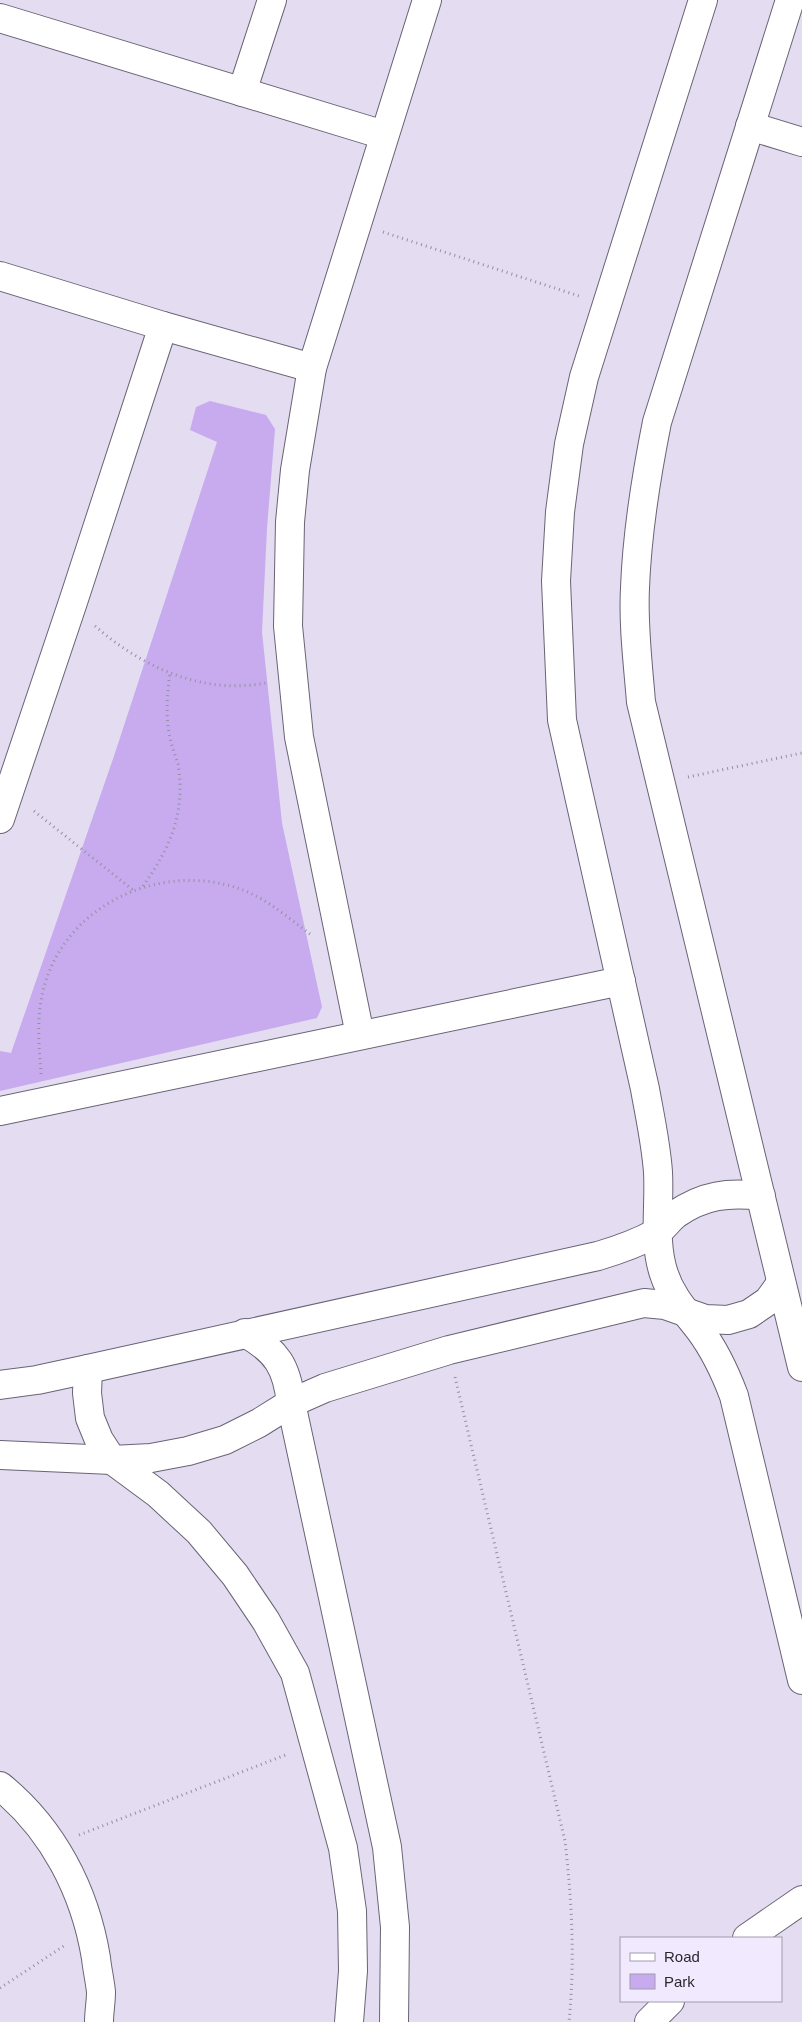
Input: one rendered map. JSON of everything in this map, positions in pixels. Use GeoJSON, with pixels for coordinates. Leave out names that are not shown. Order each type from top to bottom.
{"type":"FeatureCollection","features":[{"type":"Feature","properties":{"kind":"street"},"geometry":{"type":"LineString","coordinates":[[242,92],[272,0]]}},
{"type":"Feature","properties":{"kind":"street"},"geometry":{"type":"LineString","coordinates":[[360,1035],[298,737],[288,626],[290,522],[295,470],[312,368],[427,0]]}},
{"type":"Feature","properties":{"kind":"street"},"geometry":{"type":"LineString","coordinates":[[703,0],[584,377],[569,444],[560,512],[556,581],[562,720],[645,1089],[658,1172],[659,1253],[664,1274],[672,1294],[713,1349],[725,1372],[734,1396],[802,1680]]}},
{"type":"Feature","properties":{"kind":"street"},"geometry":{"type":"LineString","coordinates":[[790,0],[658,422],[646,477],[638,533],[635,589],[636,646],[641,702],[802,1367]]}},
{"type":"Feature","properties":{"kind":"street"},"geometry":{"type":"LineString","coordinates":[[0,18],[384,135]]}},
{"type":"Feature","properties":{"kind":"street"},"geometry":{"type":"LineString","coordinates":[[750,126],[802,142]]}},
{"type":"Feature","properties":{"kind":"street"},"geometry":{"type":"LineString","coordinates":[[0,276],[163,326],[312,368]]}},
{"type":"Feature","properties":{"kind":"street"},"geometry":{"type":"LineString","coordinates":[[0,819],[163,326]]}},
{"type":"Feature","properties":{"kind":"street"},"geometry":{"type":"LineString","coordinates":[[0,1111],[621,982]]}},
{"type":"Feature","properties":{"kind":"street"},"geometry":{"type":"LineString","coordinates":[[0,1385],[37,1380],[88,1369],[598,1256],[625,1247],[658,1232],[674,1216],[693,1203],[715,1196],[730,1194],[761,1196]]}},
{"type":"Feature","properties":{"kind":"street"},"geometry":{"type":"LineString","coordinates":[[0,1455],[112,1460],[151,1458],[179,1453],[225,1440],[259,1423],[291,1403],[325,1388],[449,1350],[644,1303],[665,1305],[705,1319],[728,1320],[749,1314],[768,1300],[781,1283]]}},
{"type":"Feature","properties":{"kind":"street"},"geometry":{"type":"LineString","coordinates":[[245,1333],[264,1344],[279,1361],[289,1381],[291,1403],[387,1848],[395,1927],[394,2022]]}},
{"type":"Feature","properties":{"kind":"street"},"geometry":{"type":"LineString","coordinates":[[88,1369],[86,1393],[90,1418],[99,1440],[112,1460],[165,1500],[199,1532],[235,1575],[266,1621],[295,1673],[343,1848],[352,1911],[353,1972],[349,2022]]}},
{"type":"Feature","properties":{"kind":"street"},"geometry":{"type":"LineString","coordinates":[[0,1786],[15,1798],[53,1844],[76,1886],[91,1928],[101,1990],[99,2022]]}},
{"type":"Feature","properties":{"kind":"street"},"geometry":{"type":"LineString","coordinates":[[748,1937],[802,1900]]}},
{"type":"Feature","properties":{"kind":"street"},"geometry":{"type":"LineString","coordinates":[[649,2022],[669,2002]]}},
{"type":"Feature","properties":{"kind":"path"},"geometry":{"type":"LineString","coordinates":[[357,223],[607,305]]}},
{"type":"Feature","properties":{"kind":"path"},"geometry":{"type":"LineString","coordinates":[[73,602],[93,625],[116,645],[142,661],[170,674],[230,685],[261,684],[292,678]]}},
{"type":"Feature","properties":{"kind":"path"},"geometry":{"type":"LineString","coordinates":[[143,886],[162,859],[174,828],[180,796],[178,764],[170,742],[167,719],[167,696],[170,674]]}},
{"type":"Feature","properties":{"kind":"path"},"geometry":{"type":"LineString","coordinates":[[661,783],[802,753]]}},
{"type":"Feature","properties":{"kind":"path"},"geometry":{"type":"LineString","coordinates":[[9,791],[133,890]]}},
{"type":"Feature","properties":{"kind":"path"},"geometry":{"type":"LineString","coordinates":[[42,1102],[38,1021],[44,987],[57,956],[77,928],[103,906],[133,890],[143,886],[179,880],[216,882],[251,894],[282,913],[345,961]]}},
{"type":"Feature","properties":{"kind":"path"},"geometry":{"type":"LineString","coordinates":[[449,1350],[565,1841],[571,1901],[573,1961],[569,2022]]}},
{"type":"Feature","properties":{"kind":"path"},"geometry":{"type":"LineString","coordinates":[[53,1844],[314,1744]]}},
{"type":"Feature","properties":{"kind":"path"},"geometry":{"type":"LineString","coordinates":[[0,1988],[91,1928]]}},
{"type":"Feature","properties":{"kind":"green space"},"geometry":{"type":"Polygon","coordinates":[[[210,401],[266,415],[275,429],[267,528],[262,632],[282,823],[322,1007],[317,1018],[0,1091],[0,1051],[11,1053],[114,756],[217,442],[190,430],[196,407],[210,401]]]}}]}
